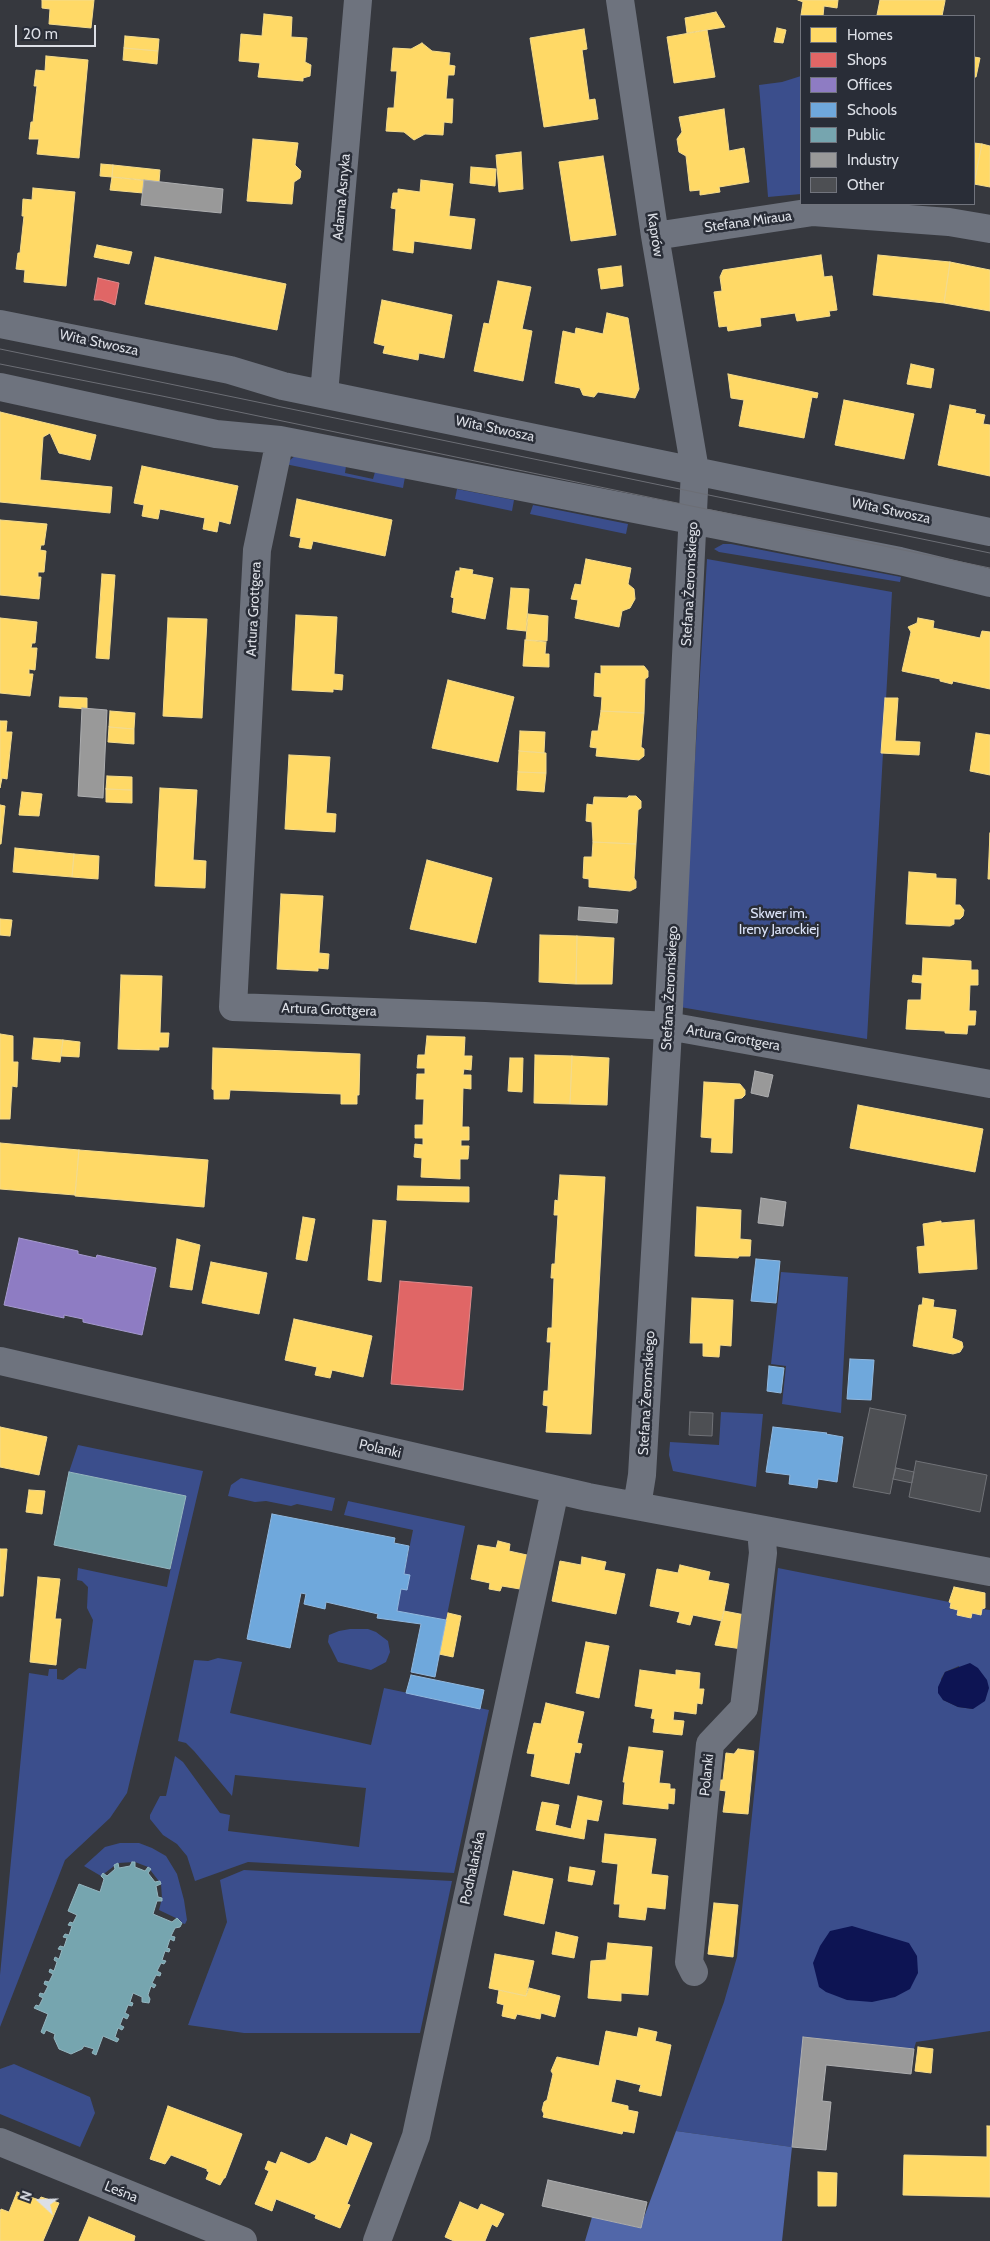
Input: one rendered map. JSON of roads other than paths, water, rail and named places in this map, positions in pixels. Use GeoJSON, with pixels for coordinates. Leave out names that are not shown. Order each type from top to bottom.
{"type":"FeatureCollection","features":[{"type":"Feature","properties":{"kind":"street","name":"Adama Asnyka"},"geometry":{"type":"LineString","coordinates":[[324,394],[328,368],[358,0]]}},
{"type":"Feature","properties":{"kind":"street","name":"Kaprów"},"geometry":{"type":"LineString","coordinates":[[620,0],[655,236],[695,470]]}},
{"type":"Feature","properties":{"kind":"street","name":"Stefana Miraua"},"geometry":{"type":"LineString","coordinates":[[655,236],[813,212],[948,222],[990,229]]}},
{"type":"Feature","properties":{"kind":"street","name":"Wita Stwosza"},"geometry":{"type":"LineString","coordinates":[[0,324],[230,370],[283,386],[990,532]]}},
{"type":"Feature","properties":{"kind":"street"},"geometry":{"type":"LineString","coordinates":[[0,387],[216,434],[280,440],[900,561],[990,583]]}},
{"type":"Feature","properties":{"kind":"street","name":"Artura Grottgera"},"geometry":{"type":"LineString","coordinates":[[280,440],[257,550],[233,1007],[486,1016],[668,1026],[990,1084]]}},
{"type":"Feature","properties":{"kind":"street","name":"Stefana Żeromskiego"},"geometry":{"type":"LineString","coordinates":[[637,1506],[642,1475],[668,1026],[695,470]]}},
{"type":"Feature","properties":{"kind":"street","name":"Polanki"},"geometry":{"type":"LineString","coordinates":[[0,1360],[555,1490],[990,1572]]}},
{"type":"Feature","properties":{"kind":"street","name":"Podhalańska"},"geometry":{"type":"LineString","coordinates":[[377,2241],[416,2136],[555,1490]]}},
{"type":"Feature","properties":{"kind":"street","name":"Polanki"},"geometry":{"type":"LineString","coordinates":[[694,1972],[688,1962],[710,1744],[744,1708],[763,1553],[761,1530]]}},
{"type":"Feature","properties":{"kind":"street","name":"Leśna"},"geometry":{"type":"LineString","coordinates":[[0,2142],[242,2241]]}},
{"type":"Feature","properties":{"kind":"tram line"},"geometry":{"type":"LineString","coordinates":[[0,349],[990,553]]}},
{"type":"Feature","properties":{"kind":"tram line"},"geometry":{"type":"LineString","coordinates":[[0,364],[990,568]]}},
{"type":"Feature","properties":{"kind":"park label","name":"Skwer im. Ireny Jarockiej"},"geometry":{"type":"Point","coordinates":[779,922]}}]}
